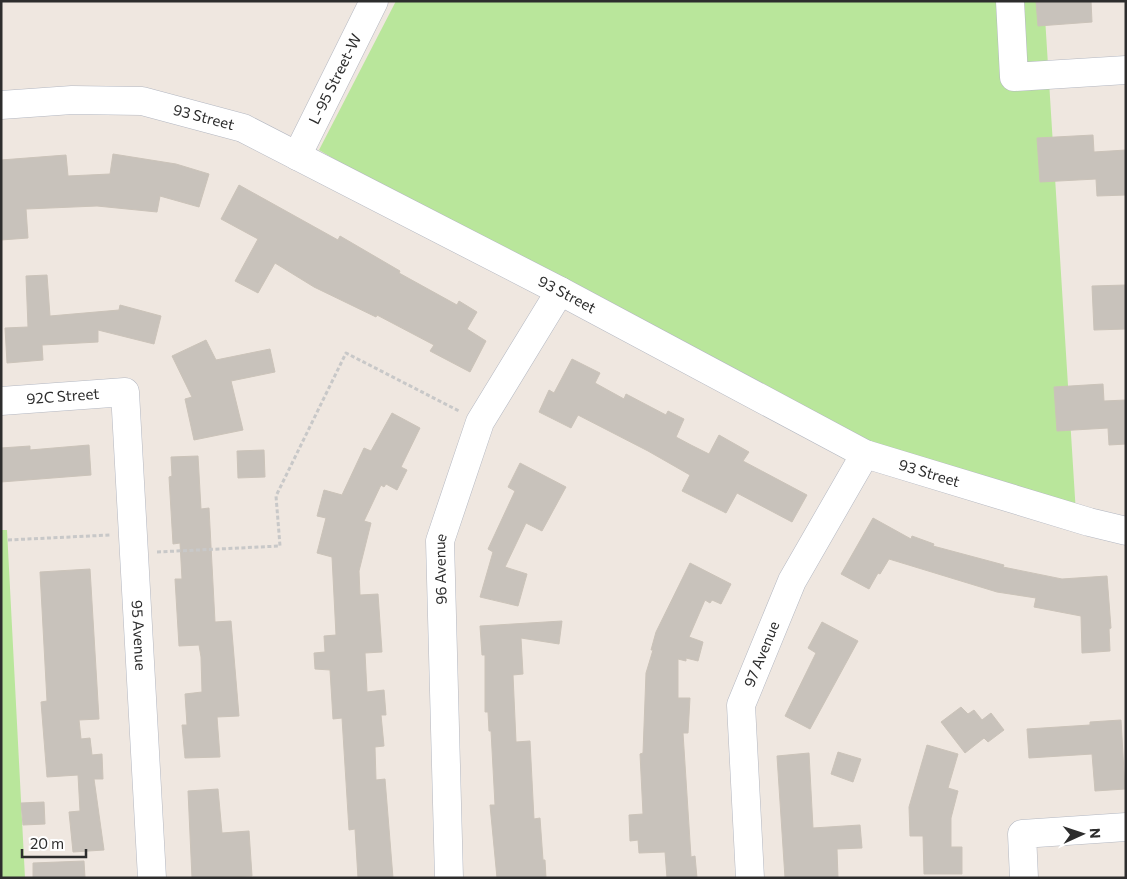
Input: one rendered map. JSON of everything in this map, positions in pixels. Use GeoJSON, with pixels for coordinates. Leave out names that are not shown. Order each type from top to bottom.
{"type":"FeatureCollection","features":[{"type":"Feature","properties":{"kind":"street","name":"L-95 Street-W"},"geometry":{"type":"LineString","coordinates":[[297,156],[374,1]]}},
{"type":"Feature","properties":{"kind":"street"},"geometry":{"type":"LineString","coordinates":[[1010,1],[1014,77],[1126,70]]}},
{"type":"Feature","properties":{"kind":"street","name":"93 Street"},"geometry":{"type":"LineString","coordinates":[[1,105],[72,100],[142,101],[243,128],[560,291],[865,454],[1089,522],[1126,531]]}},
{"type":"Feature","properties":{"kind":"street","name":"96 Avenue"},"geometry":{"type":"LineString","coordinates":[[449,878],[440,541],[480,422],[560,291]]}},
{"type":"Feature","properties":{"kind":"street","name":"92C Street"},"geometry":{"type":"LineString","coordinates":[[1,401],[125,392]]}},
{"type":"Feature","properties":{"kind":"street","name":"95 Avenue"},"geometry":{"type":"LineString","coordinates":[[125,392],[152,878]]}},
{"type":"Feature","properties":{"kind":"street","name":"97 Avenue"},"geometry":{"type":"LineString","coordinates":[[750,878],[741,705],[792,581],[865,454]]}},
{"type":"Feature","properties":{"kind":"street"},"geometry":{"type":"LineString","coordinates":[[1024,878],[1022,834],[1126,827]]}},
{"type":"Feature","properties":{"kind":"path"},"geometry":{"type":"LineString","coordinates":[[8,540],[280,546],[276,496],[346,353],[480,422]]}},
{"type":"Feature","properties":{"kind":"green space"},"geometry":{"type":"Polygon","coordinates":[[[396,1],[1044,1],[1077,530],[851,463],[319,150],[396,1]]]}},
{"type":"Feature","properties":{"kind":"green space"},"geometry":{"type":"Polygon","coordinates":[[[1,530],[7,530],[25,878],[1,878],[1,530]]]}},
{"type":"Feature","properties":{"kind":"building"},"geometry":{"type":"Polygon","coordinates":[[[1036,1],[1091,1],[1092,22],[1038,26],[1036,1]]]}},
{"type":"Feature","properties":{"kind":"building"},"geometry":{"type":"Polygon","coordinates":[[[1093,135],[1094,152],[1126,150],[1126,195],[1097,196],[1096,179],[1040,182],[1037,138],[1093,135]]]}},
{"type":"Feature","properties":{"kind":"building"},"geometry":{"type":"Polygon","coordinates":[[[113,154],[176,164],[209,174],[199,207],[160,196],[157,212],[97,206],[26,209],[28,238],[1,240],[1,160],[66,155],[68,176],[110,174],[113,154]]]}},
{"type":"Feature","properties":{"kind":"building"},"geometry":{"type":"Polygon","coordinates":[[[239,185],[338,240],[340,236],[400,271],[399,273],[457,305],[459,301],[477,312],[467,329],[486,341],[470,372],[430,351],[434,345],[377,315],[376,317],[314,287],[275,263],[258,293],[235,281],[258,239],[221,219],[239,185]]]}},
{"type":"Feature","properties":{"kind":"building"},"geometry":{"type":"Polygon","coordinates":[[[47,275],[50,316],[119,310],[120,305],[161,316],[154,344],[98,330],[98,342],[42,345],[43,360],[7,363],[5,328],[28,327],[26,276],[47,275]]]}},
{"type":"Feature","properties":{"kind":"building"},"geometry":{"type":"Polygon","coordinates":[[[1126,285],[1126,329],[1094,330],[1092,286],[1126,285]]]}},
{"type":"Feature","properties":{"kind":"building"},"geometry":{"type":"Polygon","coordinates":[[[206,340],[216,360],[270,349],[275,372],[231,381],[243,430],[194,440],[185,399],[192,397],[172,356],[206,340]]]}},
{"type":"Feature","properties":{"kind":"building"},"geometry":{"type":"Polygon","coordinates":[[[572,359],[600,373],[595,383],[624,399],[626,394],[666,415],[668,411],[684,419],[676,437],[691,445],[709,454],[719,435],[749,452],[743,461],[807,495],[792,522],[737,493],[726,513],[682,491],[690,475],[648,451],[578,415],[571,428],[539,412],[549,390],[554,393],[572,359]]]}},
{"type":"Feature","properties":{"kind":"building"},"geometry":{"type":"Polygon","coordinates":[[[1103,384],[1104,401],[1126,400],[1126,444],[1109,445],[1108,428],[1057,431],[1054,387],[1103,384]]]}},
{"type":"Feature","properties":{"kind":"building"},"geometry":{"type":"Polygon","coordinates":[[[392,413],[420,428],[401,467],[407,470],[397,490],[386,484],[384,487],[381,485],[364,521],[371,523],[359,571],[360,595],[378,594],[382,652],[365,653],[367,692],[384,690],[386,715],[381,715],[384,746],[375,747],[376,780],[385,779],[393,878],[358,878],[355,829],[349,830],[342,718],[333,719],[330,670],[315,669],[314,653],[325,652],[324,636],[336,635],[332,557],[317,553],[326,518],[317,516],[324,490],[342,495],[364,448],[371,451],[392,413]]]}},
{"type":"Feature","properties":{"kind":"building"},"geometry":{"type":"Polygon","coordinates":[[[89,445],[91,475],[1,482],[1,448],[30,446],[30,450],[89,445]]]}},
{"type":"Feature","properties":{"kind":"building"},"geometry":{"type":"Polygon","coordinates":[[[264,450],[265,477],[238,478],[237,451],[264,450]]]}},
{"type":"Feature","properties":{"kind":"building"},"geometry":{"type":"Polygon","coordinates":[[[198,456],[201,509],[209,508],[215,622],[231,621],[239,716],[217,717],[220,757],[185,758],[182,725],[187,725],[185,694],[202,692],[201,657],[199,645],[179,646],[175,579],[182,579],[180,543],[173,544],[169,477],[172,476],[171,457],[198,456]]]}},
{"type":"Feature","properties":{"kind":"building"},"geometry":{"type":"Polygon","coordinates":[[[520,463],[566,487],[542,531],[526,523],[505,567],[527,574],[518,606],[480,597],[493,552],[488,549],[515,491],[508,487],[520,463]]]}},
{"type":"Feature","properties":{"kind":"building"},"geometry":{"type":"Polygon","coordinates":[[[873,518],[911,539],[912,536],[934,544],[933,546],[1004,565],[1003,567],[1062,579],[1107,576],[1111,628],[1109,629],[1110,651],[1082,653],[1081,616],[1034,607],[1036,598],[997,592],[889,559],[869,589],[841,574],[873,518]]]}},
{"type":"Feature","properties":{"kind":"building"},"geometry":{"type":"Polygon","coordinates":[[[690,563],[731,584],[721,604],[712,600],[710,603],[705,600],[689,637],[703,642],[698,661],[686,658],[686,661],[678,659],[678,698],[690,698],[688,733],[683,733],[691,857],[695,856],[697,878],[667,878],[665,852],[639,853],[638,840],[630,841],[629,815],[643,814],[640,754],[643,753],[646,673],[653,650],[651,650],[656,632],[690,563]]]}},
{"type":"Feature","properties":{"kind":"building"},"geometry":{"type":"Polygon","coordinates":[[[90,569],[99,719],[79,720],[81,739],[90,738],[92,755],[102,754],[103,779],[94,779],[104,850],[73,852],[69,812],[80,811],[78,775],[47,777],[41,702],[47,701],[40,572],[90,569]]]}},
{"type":"Feature","properties":{"kind":"building"},"geometry":{"type":"Polygon","coordinates":[[[562,621],[559,644],[521,638],[523,674],[513,675],[516,742],[530,741],[534,819],[540,818],[546,878],[497,878],[490,805],[495,805],[491,731],[489,731],[488,712],[485,712],[485,655],[482,655],[480,626],[562,621]]]}},
{"type":"Feature","properties":{"kind":"building"},"geometry":{"type":"Polygon","coordinates":[[[822,622],[858,641],[810,729],[785,716],[816,653],[808,648],[822,622]]]}},
{"type":"Feature","properties":{"kind":"building"},"geometry":{"type":"Polygon","coordinates":[[[961,707],[968,714],[974,710],[982,720],[991,713],[1004,730],[988,742],[984,738],[965,753],[941,722],[961,707]]]}},
{"type":"Feature","properties":{"kind":"building"},"geometry":{"type":"Polygon","coordinates":[[[1121,720],[1125,789],[1095,791],[1092,754],[1029,758],[1027,729],[1090,725],[1090,722],[1121,720]]]}},
{"type":"Feature","properties":{"kind":"building"},"geometry":{"type":"Polygon","coordinates":[[[927,745],[958,754],[948,788],[958,791],[951,818],[951,847],[962,847],[962,874],[924,874],[923,836],[910,836],[909,807],[927,745]]]}},
{"type":"Feature","properties":{"kind":"building"},"geometry":{"type":"Polygon","coordinates":[[[838,752],[861,759],[853,782],[831,774],[838,752]]]}},
{"type":"Feature","properties":{"kind":"building"},"geometry":{"type":"Polygon","coordinates":[[[809,753],[813,828],[860,825],[862,848],[837,849],[838,878],[785,878],[777,756],[809,753]]]}},
{"type":"Feature","properties":{"kind":"building"},"geometry":{"type":"Polygon","coordinates":[[[218,789],[222,833],[249,831],[252,876],[192,878],[188,791],[218,789]]]}},
{"type":"Feature","properties":{"kind":"building"},"geometry":{"type":"Polygon","coordinates":[[[44,802],[45,824],[23,825],[21,803],[44,802]]]}},
{"type":"Feature","properties":{"kind":"building"},"geometry":{"type":"Polygon","coordinates":[[[84,861],[85,878],[33,878],[33,863],[84,861]]]}}]}
